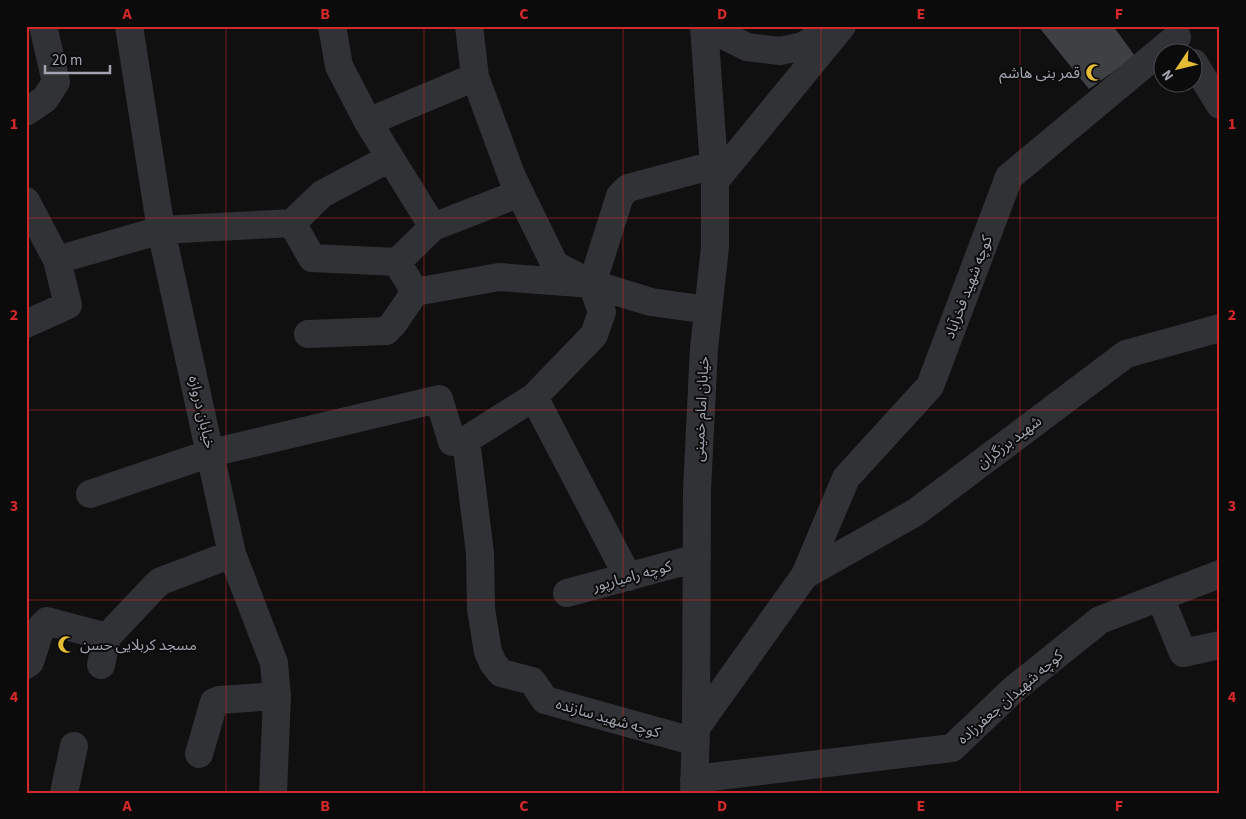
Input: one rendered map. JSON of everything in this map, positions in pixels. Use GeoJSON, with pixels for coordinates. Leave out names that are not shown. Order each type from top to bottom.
{"type":"FeatureCollection","features":[{"type":"Feature","properties":{"kind":"street"},"geometry":{"type":"LineString","coordinates":[[26,31],[36,26]]}},
{"type":"Feature","properties":{"kind":"street"},"geometry":{"type":"LineString","coordinates":[[26,112],[45,99],[56,82],[43,26]]}},
{"type":"Feature","properties":{"kind":"street","name":"خیابان دروازه"},"geometry":{"type":"LineString","coordinates":[[129,26],[161,230],[232,554],[274,663],[277,696],[273,793]]}},
{"type":"Feature","properties":{"kind":"street"},"geometry":{"type":"LineString","coordinates":[[332,26],[339,66],[368,122],[433,227]]}},
{"type":"Feature","properties":{"kind":"street"},"geometry":{"type":"LineString","coordinates":[[469,26],[475,77],[512,177],[555,264],[592,284],[651,302],[708,310]]}},
{"type":"Feature","properties":{"kind":"street"},"geometry":{"type":"LineString","coordinates":[[705,26],[747,47],[782,39],[803,46],[836,26]]}},
{"type":"Feature","properties":{"kind":"street","name":"خیابان امام خمینی"},"geometry":{"type":"LineString","coordinates":[[694,786],[697,490],[704,348],[715,247],[715,173],[705,26]]}},
{"type":"Feature","properties":{"kind":"street"},"geometry":{"type":"LineString","coordinates":[[90,494],[211,453],[439,399],[452,442],[466,440],[534,397],[594,336],[602,312],[592,284],[620,196],[628,188],[715,173],[842,26]]}},
{"type":"Feature","properties":{"kind":"street","name":"کوچه شهید فخرآباد"},"geometry":{"type":"LineString","coordinates":[[805,575],[846,478],[930,386],[1009,177],[1178,38]]}},
{"type":"Feature","properties":{"kind":"street"},"geometry":{"type":"LineString","coordinates":[[368,122],[475,77]]}},
{"type":"Feature","properties":{"kind":"street"},"geometry":{"type":"LineString","coordinates":[[1204,79],[1220,105]]}},
{"type":"Feature","properties":{"kind":"street"},"geometry":{"type":"LineString","coordinates":[[57,260],[161,230],[292,223],[322,194],[390,158]]}},
{"type":"Feature","properties":{"kind":"street"},"geometry":{"type":"LineString","coordinates":[[292,223],[312,258],[398,262],[433,227],[520,193]]}},
{"type":"Feature","properties":{"kind":"street"},"geometry":{"type":"LineString","coordinates":[[26,201],[57,260],[68,305],[26,324]]}},
{"type":"Feature","properties":{"kind":"street"},"geometry":{"type":"LineString","coordinates":[[398,262],[415,292]]}},
{"type":"Feature","properties":{"kind":"street"},"geometry":{"type":"LineString","coordinates":[[308,334],[386,331],[415,292],[499,277],[592,284]]}},
{"type":"Feature","properties":{"kind":"street","name":"شهید برزگران"},"geometry":{"type":"LineString","coordinates":[[805,575],[916,512],[1126,354],[1220,328]]}},
{"type":"Feature","properties":{"kind":"street"},"geometry":{"type":"LineString","coordinates":[[534,397],[628,577]]}},
{"type":"Feature","properties":{"kind":"street","name":"کوچه شهید سازنده"},"geometry":{"type":"LineString","coordinates":[[466,440],[480,553],[481,609],[488,652],[493,663],[501,673],[532,681],[545,700],[696,735]]}},
{"type":"Feature","properties":{"kind":"street"},"geometry":{"type":"LineString","coordinates":[[101,665],[107,637],[161,581],[232,554]]}},
{"type":"Feature","properties":{"kind":"street","name":"کوچه رامیارپور"},"geometry":{"type":"LineString","coordinates":[[567,593],[697,558]]}},
{"type":"Feature","properties":{"kind":"street","name":"کوچه شهیدان جعفرزاده"},"geometry":{"type":"LineString","coordinates":[[694,786],[952,748],[1014,689],[1100,620],[1220,574]]}},
{"type":"Feature","properties":{"kind":"street"},"geometry":{"type":"LineString","coordinates":[[696,735],[805,575]]}},
{"type":"Feature","properties":{"kind":"street"},"geometry":{"type":"LineString","coordinates":[[1160,597],[1183,653],[1220,645]]}},
{"type":"Feature","properties":{"kind":"street"},"geometry":{"type":"LineString","coordinates":[[26,665],[30,662],[42,626],[47,621],[107,637]]}},
{"type":"Feature","properties":{"kind":"street"},"geometry":{"type":"LineString","coordinates":[[199,754],[214,702],[219,700],[277,696]]}},
{"type":"Feature","properties":{"kind":"street"},"geometry":{"type":"LineString","coordinates":[[64,793],[74,746]]}},
{"type":"Feature","properties":{"kind":"building","name":"قمر بنی هاشم"},"geometry":{"type":"Polygon","coordinates":[[[1038,26],[1113,26],[1135,56],[1089,89],[1038,26]]]}},
{"type":"Feature","properties":{"kind":"place","name":"قمر بنی هاشم"},"geometry":{"type":"Point","coordinates":[1094,73]}},
{"type":"Feature","properties":{"kind":"place","name":"مسجد کربلایی حسن"},"geometry":{"type":"Point","coordinates":[66,645]}}]}
